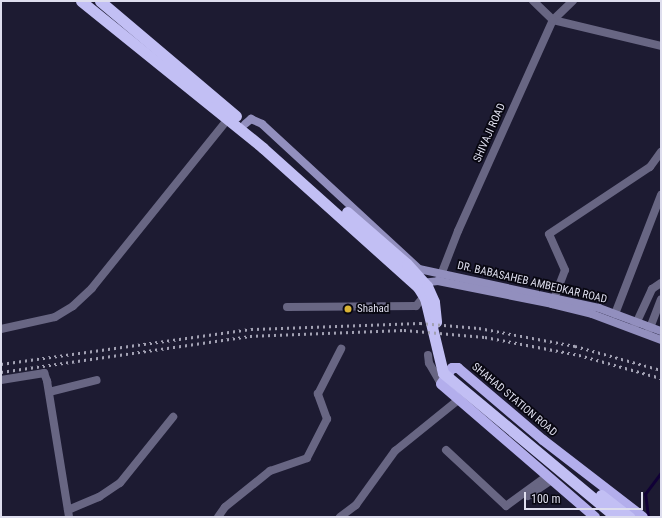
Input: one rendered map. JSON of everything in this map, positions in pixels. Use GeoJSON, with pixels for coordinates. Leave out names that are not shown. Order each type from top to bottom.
{"type":"FeatureCollection","features":[{"type":"Feature","properties":{"kind":"highway"},"geometry":{"type":"LineString","coordinates":[[81,1],[227,121],[265,146],[407,264],[427,286],[434,302],[437,333],[446,364],[454,375],[629,517]]}},
{"type":"Feature","properties":{"kind":"highway"},"geometry":{"type":"LineString","coordinates":[[100,1],[245,124],[265,146],[418,286],[425,298],[443,373],[616,517]]}},
{"type":"Feature","properties":{"kind":"highway"},"geometry":{"type":"LineString","coordinates":[[121,34],[128,25]]}},
{"type":"Feature","properties":{"kind":"main road"},"geometry":{"type":"LineString","coordinates":[[245,124],[252,119],[262,124],[419,269],[441,277]]}},
{"type":"Feature","properties":{"kind":"main road"},"geometry":{"type":"LineString","coordinates":[[227,121],[405,281],[441,277]]}},
{"type":"Feature","properties":{"kind":"main road","name":"DR. BABASAHEB AMBEDKAR ROAD"},"geometry":{"type":"LineString","coordinates":[[441,277],[615,314],[635,326]]}},
{"type":"Feature","properties":{"kind":"main road","name":"DR. BABASAHEB AMBEDKAR ROAD"},"geometry":{"type":"LineString","coordinates":[[553,300],[592,314],[649,331],[661,340]]}},
{"type":"Feature","properties":{"kind":"main road","name":"DR. BABASAHEB AMBEDKAR ROAD"},"geometry":{"type":"LineString","coordinates":[[649,331],[661,331]]}},
{"type":"Feature","properties":{"kind":"main road","name":"SHAHAD STATION ROAD"},"geometry":{"type":"LineString","coordinates":[[440,384],[452,368],[458,368],[543,440],[643,517]]}},
{"type":"Feature","properties":{"kind":"main road"},"geometry":{"type":"LineString","coordinates":[[440,384],[595,517]]}},
{"type":"Feature","properties":{"kind":"street"},"geometry":{"type":"LineString","coordinates":[[533,1],[553,20],[661,46]]}},
{"type":"Feature","properties":{"kind":"street","name":"SHIVAJI ROAD"},"geometry":{"type":"LineString","coordinates":[[441,277],[458,231],[553,20],[573,1]]}},
{"type":"Feature","properties":{"kind":"street"},"geometry":{"type":"LineString","coordinates":[[1,329],[55,317],[73,306],[92,288],[227,121]]}},
{"type":"Feature","properties":{"kind":"street"},"geometry":{"type":"LineString","coordinates":[[553,300],[564,266],[549,234],[650,166],[661,152]]}},
{"type":"Feature","properties":{"kind":"street"},"geometry":{"type":"LineString","coordinates":[[615,314],[661,195]]}},
{"type":"Feature","properties":{"kind":"street"},"geometry":{"type":"LineString","coordinates":[[287,306],[416,306],[441,277]]}},
{"type":"Feature","properties":{"kind":"street"},"geometry":{"type":"LineString","coordinates":[[635,326],[652,289],[661,285]]}},
{"type":"Feature","properties":{"kind":"street"},"geometry":{"type":"LineString","coordinates":[[649,331],[661,298]]}},
{"type":"Feature","properties":{"kind":"street"},"geometry":{"type":"LineString","coordinates":[[218,517],[225,507],[270,471],[307,458],[327,419],[318,394],[340,349]]}},
{"type":"Feature","properties":{"kind":"street"},"geometry":{"type":"LineString","coordinates":[[428,355],[429,364],[440,384]]}},
{"type":"Feature","properties":{"kind":"street"},"geometry":{"type":"LineString","coordinates":[[1,380],[44,373],[49,392],[68,514],[99,497],[120,483],[173,417]]}},
{"type":"Feature","properties":{"kind":"street"},"geometry":{"type":"LineString","coordinates":[[49,392],[97,380]]}},
{"type":"Feature","properties":{"kind":"street"},"geometry":{"type":"LineString","coordinates":[[340,517],[356,505],[395,451],[458,400]]}},
{"type":"Feature","properties":{"kind":"street"},"geometry":{"type":"LineString","coordinates":[[446,450],[506,506],[549,478]]}},
{"type":"Feature","properties":{"kind":"street"},"geometry":{"type":"LineString","coordinates":[[518,503],[549,478]]}},
{"type":"Feature","properties":{"kind":"waterway"},"geometry":{"type":"LineString","coordinates":[[648,517],[645,494],[661,473]]}},
{"type":"Feature","properties":{"kind":"railway"},"geometry":{"type":"LineString","coordinates":[[1,364],[251,329],[420,323],[479,328],[575,346],[661,370]]}},
{"type":"Feature","properties":{"kind":"railway"},"geometry":{"type":"LineString","coordinates":[[1,372],[250,336],[404,330],[485,337],[579,355],[661,378]]}},
{"type":"Feature","properties":{"kind":"place","name":"Shahad"},"geometry":{"type":"Point","coordinates":[348,309]}}]}
